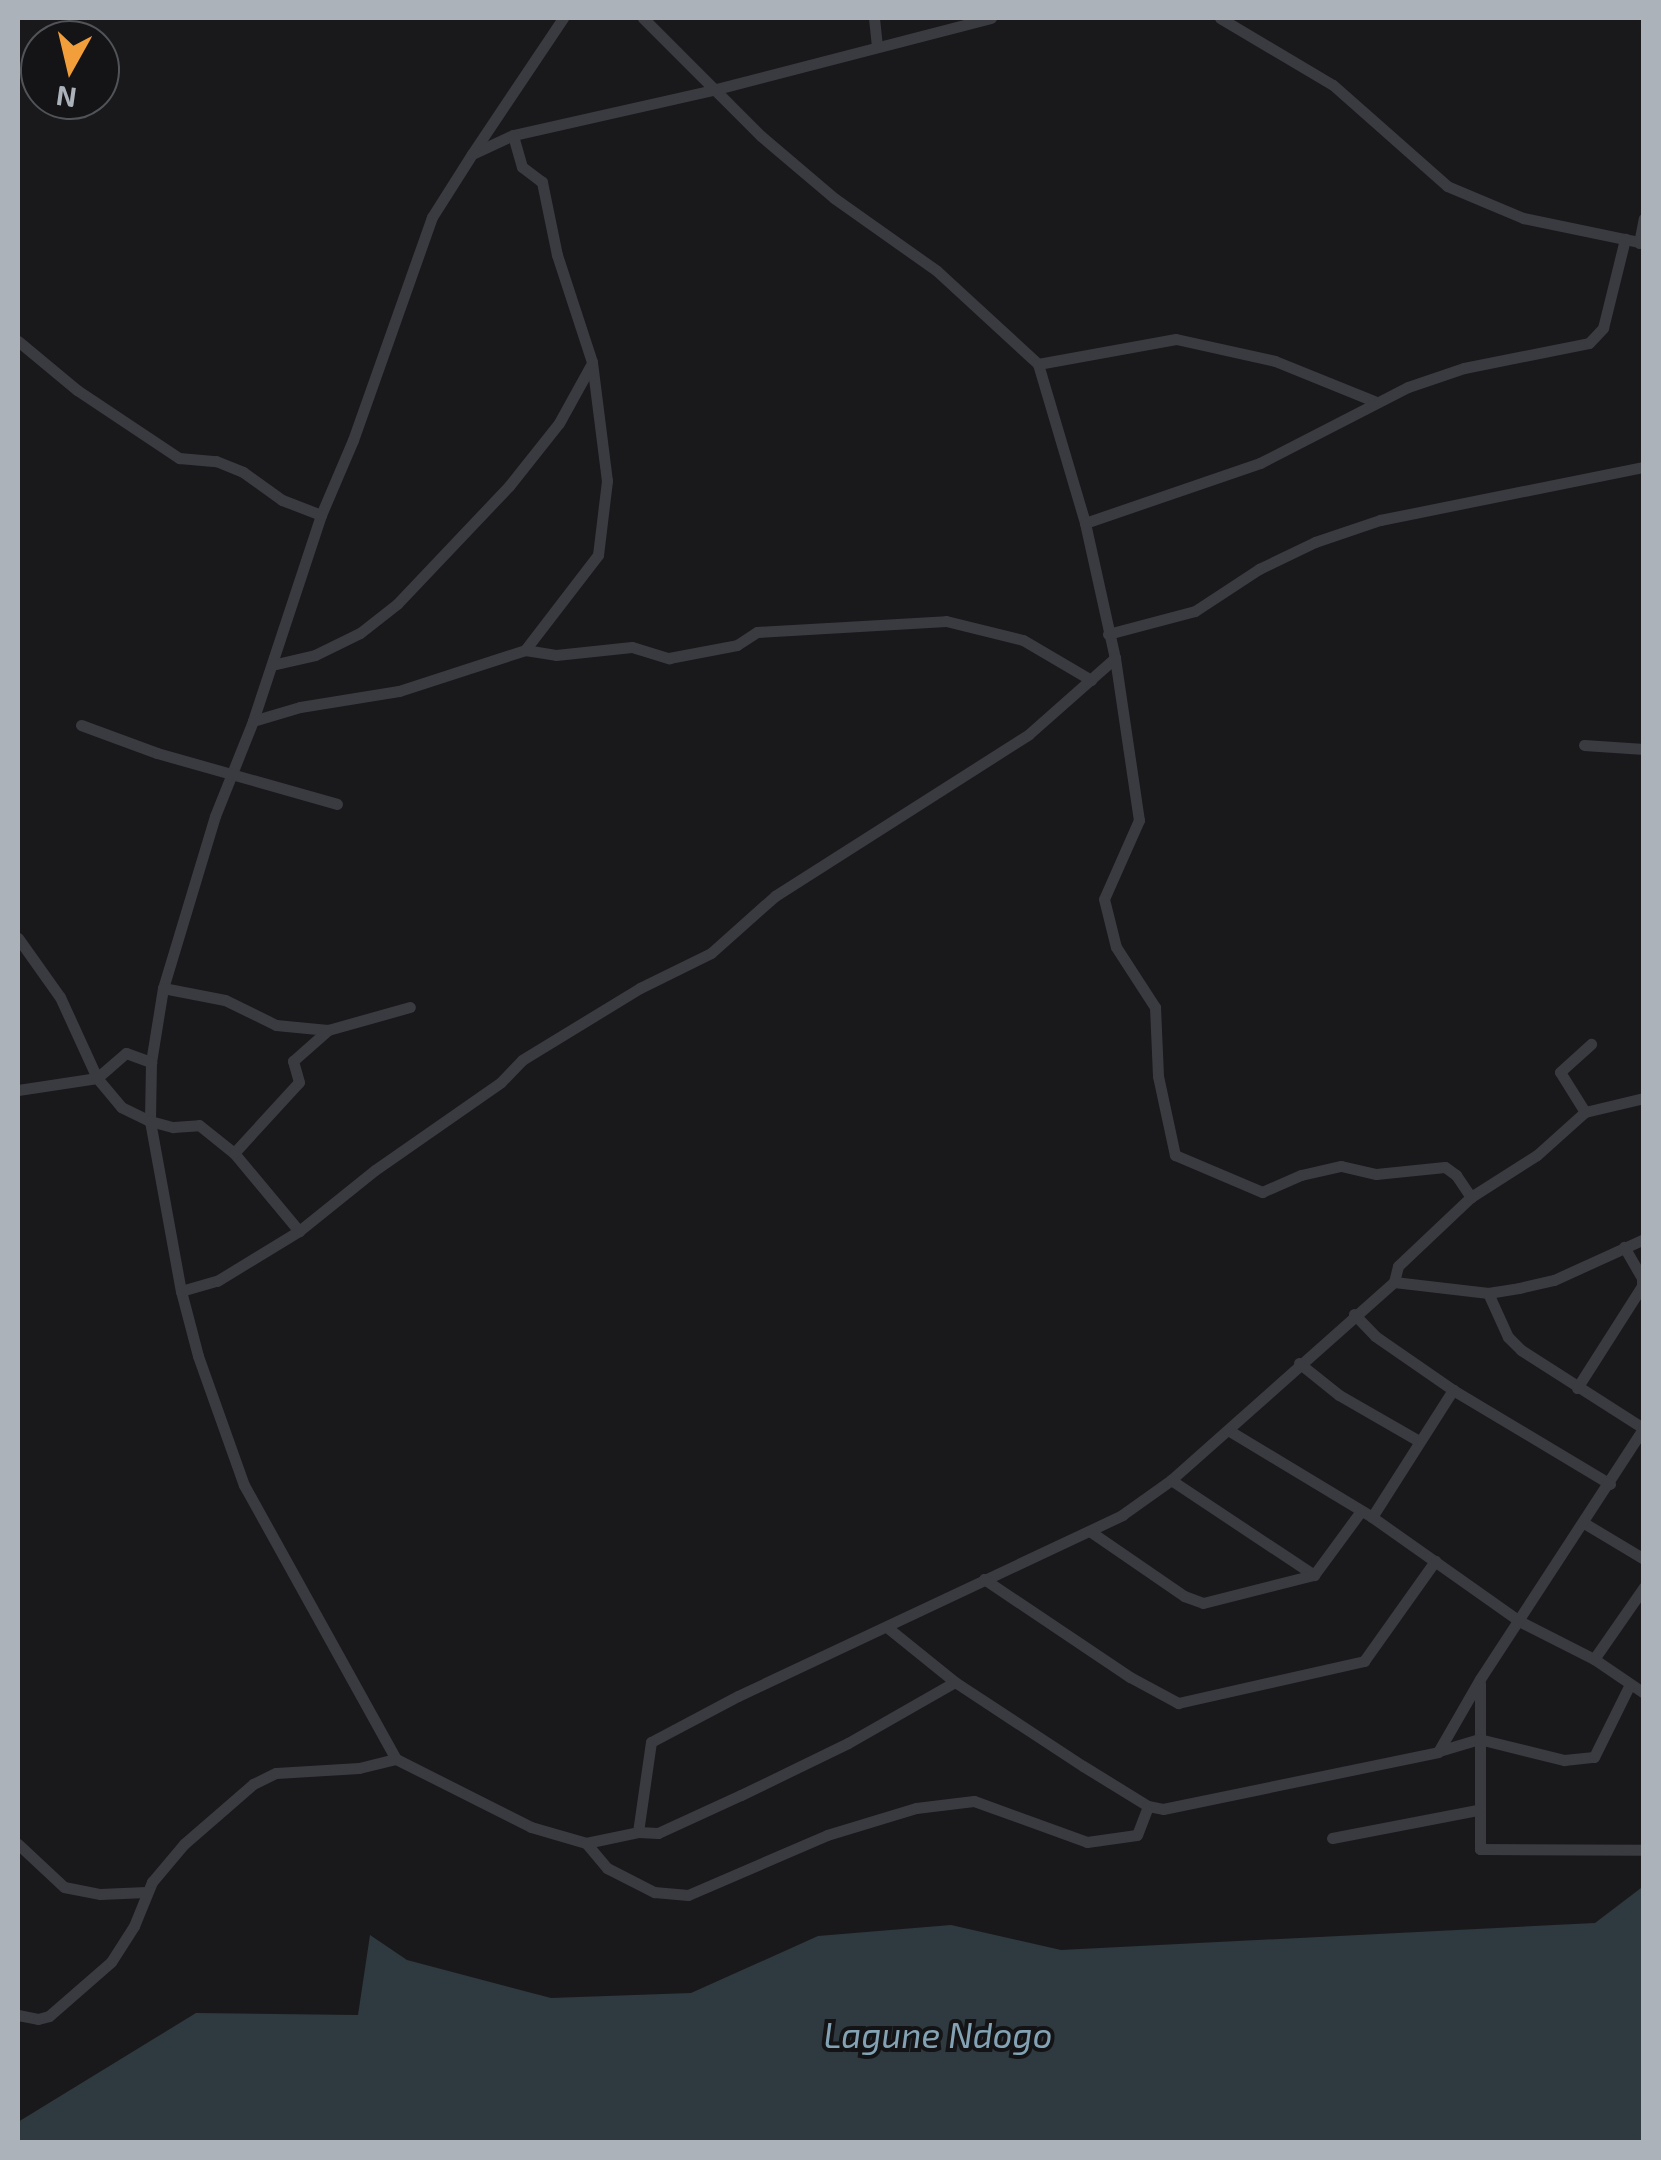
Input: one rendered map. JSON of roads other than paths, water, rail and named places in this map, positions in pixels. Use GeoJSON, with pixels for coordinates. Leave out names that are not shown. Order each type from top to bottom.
{"type":"FeatureCollection","features":[{"type":"Feature","properties":{"kind":"street"},"geometry":{"type":"LineString","coordinates":[[562,18],[420,241],[353,440],[321,515],[253,721],[232,772],[163,988],[151,1062],[150,1121],[181,1290],[198,1356],[244,1486],[396,1759],[530,1827],[586,1843],[638,1832],[658,1833],[848,1743],[955,1682]]}},
{"type":"Feature","properties":{"kind":"street"},"geometry":{"type":"LineString","coordinates":[[643,18],[713,90],[834,198],[937,271],[1038,364],[1084,523],[1115,658],[1139,820],[1104,900],[1116,947],[1154,1006],[1158,1076],[1176,1154],[1262,1192],[1301,1175],[1341,1166],[1376,1174],[1444,1166],[1456,1175],[1471,1197]]}},
{"type":"Feature","properties":{"kind":"street"},"geometry":{"type":"LineString","coordinates":[[874,18],[877,48]]}},
{"type":"Feature","properties":{"kind":"street"},"geometry":{"type":"LineString","coordinates":[[472,154],[513,135],[713,90],[991,18]]}},
{"type":"Feature","properties":{"kind":"street"},"geometry":{"type":"LineString","coordinates":[[1220,18],[1333,85],[1447,186],[1524,218],[1641,243],[1644,218]]}},
{"type":"Feature","properties":{"kind":"street"},"geometry":{"type":"LineString","coordinates":[[513,135],[522,167],[542,182],[557,255],[592,362],[607,481],[598,555],[526,650]]}},
{"type":"Feature","properties":{"kind":"street"},"geometry":{"type":"LineString","coordinates":[[1084,523],[1260,463],[1374,401],[1464,368],[1589,343],[1603,328],[1625,239]]}},
{"type":"Feature","properties":{"kind":"street"},"geometry":{"type":"LineString","coordinates":[[1038,364],[1176,340],[1276,361],[1374,401]]}},
{"type":"Feature","properties":{"kind":"street"},"geometry":{"type":"LineString","coordinates":[[18,341],[77,390],[179,458],[230,466],[282,500],[321,515]]}},
{"type":"Feature","properties":{"kind":"street"},"geometry":{"type":"LineString","coordinates":[[272,664],[315,655],[345,640],[397,604],[509,486],[559,423],[592,362]]}},
{"type":"Feature","properties":{"kind":"street"},"geometry":{"type":"LineString","coordinates":[[1108,634],[1195,612],[1260,570],[1315,542],[1380,520],[1644,467]]}},
{"type":"Feature","properties":{"kind":"street"},"geometry":{"type":"LineString","coordinates":[[253,721],[300,707],[399,692],[526,650],[556,655],[632,647],[669,658],[738,645],[756,632],[946,621],[1023,640],[1090,680]]}},
{"type":"Feature","properties":{"kind":"street"},"geometry":{"type":"LineString","coordinates":[[181,1290],[217,1281],[299,1231],[376,1170],[501,1082],[522,1060],[640,988],[711,952],[775,896],[1018,741],[1115,658]]}},
{"type":"Feature","properties":{"kind":"street"},"geometry":{"type":"LineString","coordinates":[[81,725],[157,753],[337,804]]}},
{"type":"Feature","properties":{"kind":"street"},"geometry":{"type":"LineString","coordinates":[[1584,745],[1644,749]]}},
{"type":"Feature","properties":{"kind":"street"},"geometry":{"type":"LineString","coordinates":[[18,938],[60,997],[97,1078],[122,1107],[150,1121],[173,1126],[199,1125],[234,1154],[299,1231]]}},
{"type":"Feature","properties":{"kind":"street"},"geometry":{"type":"LineString","coordinates":[[163,988],[224,1000],[276,1025],[328,1030],[410,1007]]}},
{"type":"Feature","properties":{"kind":"street"},"geometry":{"type":"LineString","coordinates":[[234,1154],[299,1082],[293,1061],[328,1030]]}},
{"type":"Feature","properties":{"kind":"street"},"geometry":{"type":"LineString","coordinates":[[1586,1112],[1560,1072],[1591,1044]]}},
{"type":"Feature","properties":{"kind":"street"},"geometry":{"type":"LineString","coordinates":[[18,1090],[97,1078],[126,1053],[151,1062]]}},
{"type":"Feature","properties":{"kind":"street"},"geometry":{"type":"LineString","coordinates":[[638,1832],[651,1742],[738,1696],[1091,1532],[1171,1480],[1228,1430],[1394,1282],[1398,1266],[1471,1197],[1538,1155],[1586,1112],[1644,1098]]}},
{"type":"Feature","properties":{"kind":"street"},"geometry":{"type":"LineString","coordinates":[[1394,1282],[1488,1293],[1554,1280],[1644,1239]]}},
{"type":"Feature","properties":{"kind":"street"},"geometry":{"type":"LineString","coordinates":[[1577,1388],[1642,1286],[1638,1268],[1624,1247]]}},
{"type":"Feature","properties":{"kind":"street"},"geometry":{"type":"LineString","coordinates":[[1438,1752],[1480,1679],[1521,1622],[1643,1428],[1577,1388],[1508,1337],[1488,1293]]}},
{"type":"Feature","properties":{"kind":"street"},"geometry":{"type":"LineString","coordinates":[[1354,1314],[1375,1336],[1453,1390],[1610,1484]]}},
{"type":"Feature","properties":{"kind":"street"},"geometry":{"type":"LineString","coordinates":[[1299,1363],[1339,1394],[1419,1441]]}},
{"type":"Feature","properties":{"kind":"street"},"geometry":{"type":"LineString","coordinates":[[1091,1532],[1184,1596],[1204,1603],[1314,1575],[1367,1514],[1453,1390]]}},
{"type":"Feature","properties":{"kind":"street"},"geometry":{"type":"LineString","coordinates":[[888,1628],[955,1682],[1148,1806],[1163,1809],[1438,1752],[1479,1739],[1564,1760],[1594,1757],[1639,1686],[1521,1622],[1367,1514],[1228,1430]]}},
{"type":"Feature","properties":{"kind":"street"},"geometry":{"type":"LineString","coordinates":[[1171,1480],[1314,1575]]}},
{"type":"Feature","properties":{"kind":"street"},"geometry":{"type":"LineString","coordinates":[[1584,1524],[1644,1560]]}},
{"type":"Feature","properties":{"kind":"street"},"geometry":{"type":"LineString","coordinates":[[984,1579],[1130,1678],[1178,1703],[1364,1661],[1435,1561]]}},
{"type":"Feature","properties":{"kind":"street"},"geometry":{"type":"LineString","coordinates":[[1594,1659],[1644,1587]]}},
{"type":"Feature","properties":{"kind":"street"},"geometry":{"type":"LineString","coordinates":[[1480,1679],[1480,1849],[1644,1850]]}},
{"type":"Feature","properties":{"kind":"street"},"geometry":{"type":"LineString","coordinates":[[18,2016],[49,2016],[111,1962],[134,1926],[146,1892],[184,1844],[254,1784],[276,1772],[359,1768],[396,1759]]}},
{"type":"Feature","properties":{"kind":"street"},"geometry":{"type":"LineString","coordinates":[[586,1843],[607,1868],[654,1892],[688,1895],[827,1835],[916,1808],[974,1801],[1087,1842],[1137,1836],[1148,1806]]}},
{"type":"Feature","properties":{"kind":"street"},"geometry":{"type":"LineString","coordinates":[[1332,1838],[1477,1810]]}},
{"type":"Feature","properties":{"kind":"street"},"geometry":{"type":"LineString","coordinates":[[18,1844],[64,1887],[100,1894],[146,1892]]}},
{"type":"Feature","properties":{"kind":"water","name":"Lagune Ndogo"},"geometry":{"type":"Polygon","coordinates":[[[1641,1888],[1643,2142],[18,2142],[18,2122],[196,2013],[358,2015],[370,1935],[407,1960],[551,1998],[691,1993],[818,1936],[951,1925],[1061,1950],[1595,1923],[1641,1888]]]}}]}
